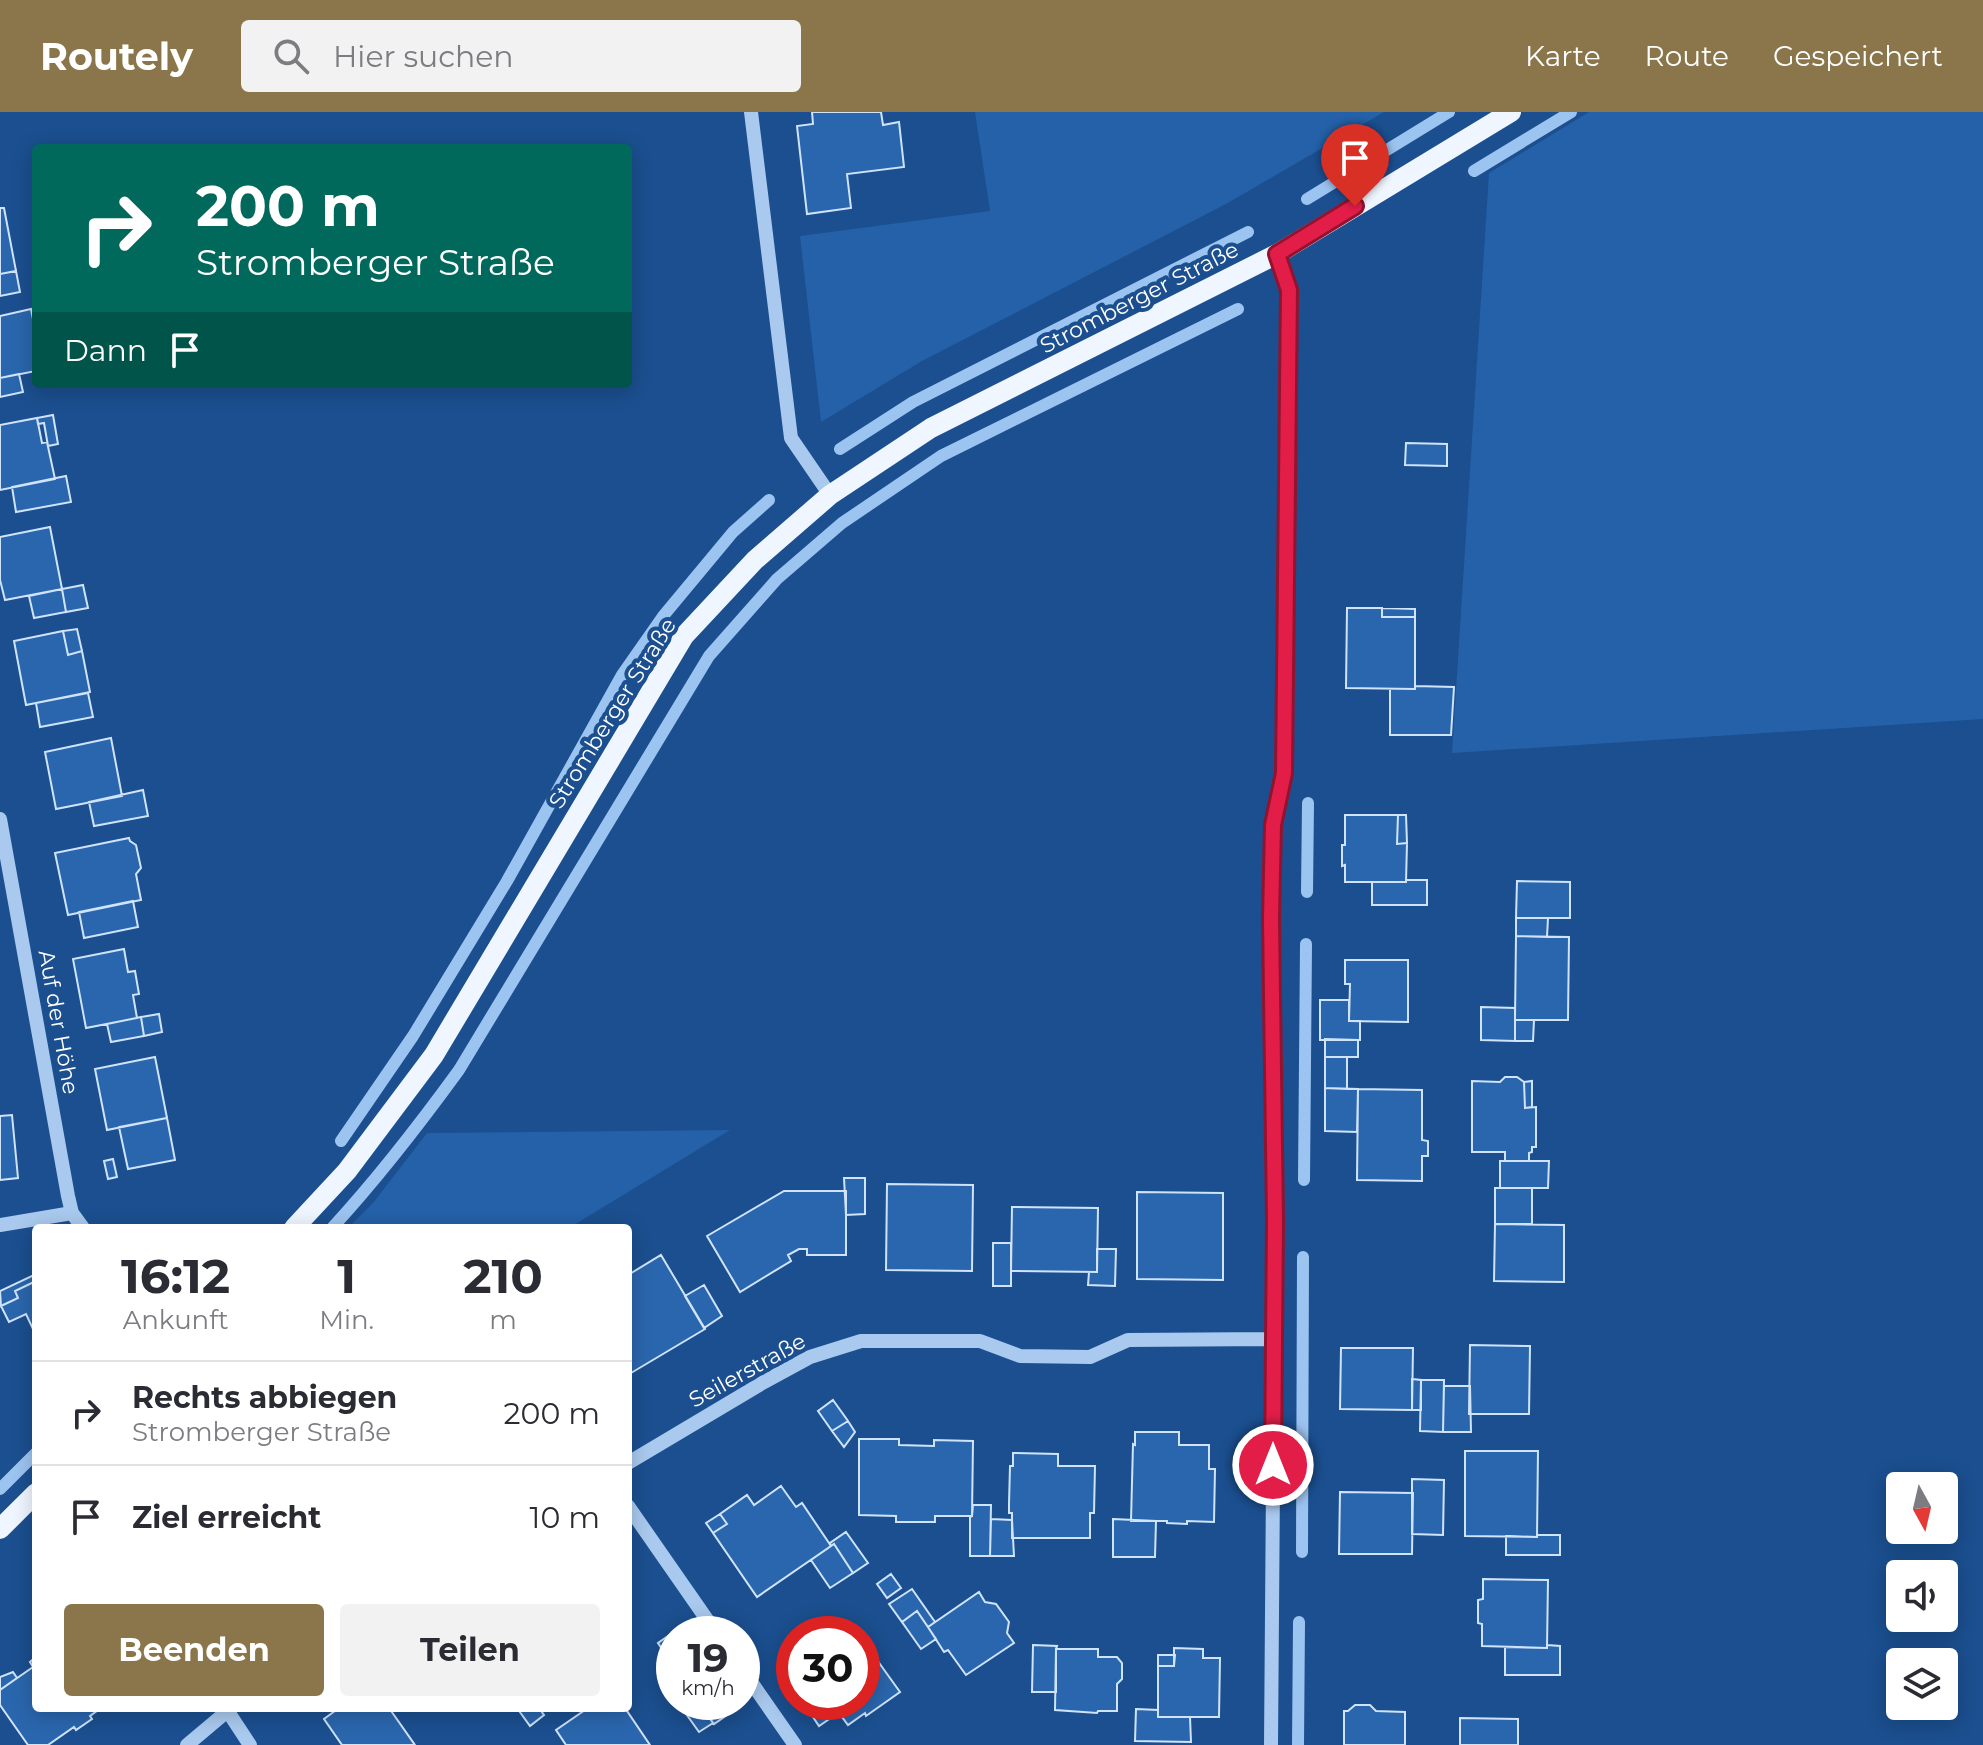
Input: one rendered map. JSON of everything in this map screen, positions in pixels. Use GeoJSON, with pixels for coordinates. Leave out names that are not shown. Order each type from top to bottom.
{"type":"FeatureCollection","features":[{"type":"Feature","properties":{"kind":"main road","name":"Stromberger Straße"},"geometry":{"type":"LineString","coordinates":[[298,1224],[347,1171],[434,1055],[684,636],[755,560],[830,495],[931,428],[1277,254],[1511,112]]}},
{"type":"Feature","properties":{"kind":"main road"},"geometry":{"type":"LineString","coordinates":[[0,1529],[32,1497]]}},
{"type":"Feature","properties":{"kind":"street"},"geometry":{"type":"LineString","coordinates":[[751,112],[791,438],[830,495]]}},
{"type":"Feature","properties":{"kind":"street"},"geometry":{"type":"LineString","coordinates":[[1271,1745],[1275,1220],[1271,918],[1273,825],[1284,773],[1289,290],[1277,254]]}},
{"type":"Feature","properties":{"kind":"street","name":"Auf der Höhe"},"geometry":{"type":"LineString","coordinates":[[0,819],[6,887],[72,1213],[80,1224]]}},
{"type":"Feature","properties":{"kind":"street"},"geometry":{"type":"LineString","coordinates":[[0,1225],[72,1213]]}},
{"type":"Feature","properties":{"kind":"street","name":"Seilerstraße"},"geometry":{"type":"LineString","coordinates":[[632,1461],[810,1357],[861,1341],[980,1341],[1020,1356],[1090,1357],[1128,1340],[1274,1339]]}},
{"type":"Feature","properties":{"kind":"street"},"geometry":{"type":"LineString","coordinates":[[632,1512],[704,1616]]}},
{"type":"Feature","properties":{"kind":"street"},"geometry":{"type":"LineString","coordinates":[[760,1695],[795,1745]]}},
{"type":"Feature","properties":{"kind":"street"},"geometry":{"type":"LineString","coordinates":[[187,1745],[226,1712]]}},
{"type":"Feature","properties":{"kind":"street"},"geometry":{"type":"LineString","coordinates":[[231,1712],[250,1745]]}},
{"type":"Feature","properties":{"kind":"shaded area"},"geometry":{"type":"Polygon","coordinates":[[[975,112],[1384,112],[1226,204],[922,361],[821,422],[800,236],[990,211],[975,112]]]}},
{"type":"Feature","properties":{"kind":"shaded area"},"geometry":{"type":"Polygon","coordinates":[[[1589,112],[1983,112],[1983,719],[1452,753],[1489,173],[1589,112]]]}},
{"type":"Feature","properties":{"kind":"shaded area"},"geometry":{"type":"Polygon","coordinates":[[[730,1130],[576,1224],[352,1224],[373,1203],[427,1133],[730,1130]]]}},
{"type":"Feature","properties":{"kind":"building"},"geometry":{"type":"Polygon","coordinates":[[[812,112],[881,112],[883,125],[899,122],[904,167],[847,174],[851,208],[807,214],[797,126],[813,124],[812,112]]]}},
{"type":"Feature","properties":{"kind":"building"},"geometry":{"type":"Polygon","coordinates":[[[0,208],[4,208],[16,271],[0,274],[0,208]]]}},
{"type":"Feature","properties":{"kind":"building"},"geometry":{"type":"Polygon","coordinates":[[[16,271],[20,292],[0,296],[0,274],[16,271]]]}},
{"type":"Feature","properties":{"kind":"building"},"geometry":{"type":"Polygon","coordinates":[[[31,309],[32,372],[0,378],[0,316],[31,309]]]}},
{"type":"Feature","properties":{"kind":"building"},"geometry":{"type":"Polygon","coordinates":[[[19,374],[23,392],[0,397],[0,378],[19,374]]]}},
{"type":"Feature","properties":{"kind":"building"},"geometry":{"type":"Polygon","coordinates":[[[53,415],[58,444],[48,446],[44,423],[38,424],[37,418],[53,415]]]}},
{"type":"Feature","properties":{"kind":"building"},"geometry":{"type":"Polygon","coordinates":[[[37,418],[42,443],[47,442],[55,479],[0,490],[0,425],[37,418]]]}},
{"type":"Feature","properties":{"kind":"building"},"geometry":{"type":"Polygon","coordinates":[[[1406,443],[1447,444],[1447,466],[1405,465],[1406,443]]]}},
{"type":"Feature","properties":{"kind":"building"},"geometry":{"type":"Polygon","coordinates":[[[66,476],[71,502],[16,512],[12,487],[66,476]]]}},
{"type":"Feature","properties":{"kind":"building"},"geometry":{"type":"Polygon","coordinates":[[[50,527],[62,589],[5,600],[0,580],[0,537],[50,527]]]}},
{"type":"Feature","properties":{"kind":"building"},"geometry":{"type":"Polygon","coordinates":[[[83,585],[88,608],[66,612],[62,589],[83,585]]]}},
{"type":"Feature","properties":{"kind":"building"},"geometry":{"type":"Polygon","coordinates":[[[62,589],[66,612],[34,618],[29,596],[62,589]]]}},
{"type":"Feature","properties":{"kind":"building"},"geometry":{"type":"Polygon","coordinates":[[[1347,608],[1382,608],[1382,617],[1415,617],[1415,689],[1346,688],[1347,608]]]}},
{"type":"Feature","properties":{"kind":"building"},"geometry":{"type":"Polygon","coordinates":[[[1382,608],[1415,609],[1415,617],[1382,617],[1382,608]]]}},
{"type":"Feature","properties":{"kind":"building"},"geometry":{"type":"Polygon","coordinates":[[[77,629],[82,651],[68,655],[63,631],[77,629]]]}},
{"type":"Feature","properties":{"kind":"building"},"geometry":{"type":"Polygon","coordinates":[[[63,631],[68,655],[82,651],[90,692],[26,705],[14,641],[63,631]]]}},
{"type":"Feature","properties":{"kind":"building"},"geometry":{"type":"Polygon","coordinates":[[[1415,686],[1454,687],[1451,735],[1390,735],[1390,689],[1415,689],[1415,686]]]}},
{"type":"Feature","properties":{"kind":"building"},"geometry":{"type":"Polygon","coordinates":[[[88,693],[93,717],[40,727],[36,703],[88,693]]]}},
{"type":"Feature","properties":{"kind":"building"},"geometry":{"type":"Polygon","coordinates":[[[111,738],[122,796],[56,809],[45,752],[111,738]]]}},
{"type":"Feature","properties":{"kind":"building"},"geometry":{"type":"Polygon","coordinates":[[[143,790],[148,816],[94,826],[89,802],[143,790]]]}},
{"type":"Feature","properties":{"kind":"building"},"geometry":{"type":"Polygon","coordinates":[[[1345,815],[1398,815],[1397,844],[1407,843],[1406,882],[1345,882],[1342,845],[1345,845],[1345,815]]]}},
{"type":"Feature","properties":{"kind":"building"},"geometry":{"type":"Polygon","coordinates":[[[1398,815],[1406,815],[1407,843],[1397,844],[1398,815]]]}},
{"type":"Feature","properties":{"kind":"building"},"geometry":{"type":"Polygon","coordinates":[[[129,838],[136,845],[141,868],[136,874],[141,900],[68,915],[55,853],[129,838]]]}},
{"type":"Feature","properties":{"kind":"building"},"geometry":{"type":"Polygon","coordinates":[[[1427,880],[1427,905],[1372,905],[1372,882],[1427,880]]]}},
{"type":"Feature","properties":{"kind":"building"},"geometry":{"type":"Polygon","coordinates":[[[1517,881],[1570,882],[1570,918],[1516,918],[1517,881]]]}},
{"type":"Feature","properties":{"kind":"building"},"geometry":{"type":"Polygon","coordinates":[[[133,901],[138,927],[84,938],[79,912],[133,901]]]}},
{"type":"Feature","properties":{"kind":"building"},"geometry":{"type":"Polygon","coordinates":[[[1516,918],[1548,918],[1547,937],[1516,936],[1516,918]]]}},
{"type":"Feature","properties":{"kind":"building"},"geometry":{"type":"Polygon","coordinates":[[[1516,936],[1569,937],[1568,1020],[1515,1020],[1516,936]]]}},
{"type":"Feature","properties":{"kind":"building"},"geometry":{"type":"Polygon","coordinates":[[[124,949],[128,972],[135,971],[139,994],[133,995],[137,1018],[86,1028],[73,959],[124,949]]]}},
{"type":"Feature","properties":{"kind":"building"},"geometry":{"type":"Polygon","coordinates":[[[1345,960],[1408,960],[1408,1022],[1349,1021],[1350,984],[1345,984],[1345,960]]]}},
{"type":"Feature","properties":{"kind":"building"},"geometry":{"type":"Polygon","coordinates":[[[1320,1000],[1349,1000],[1349,1021],[1360,1021],[1360,1040],[1320,1040],[1320,1000]]]}},
{"type":"Feature","properties":{"kind":"building"},"geometry":{"type":"Polygon","coordinates":[[[1481,1007],[1515,1008],[1515,1041],[1481,1040],[1481,1007]]]}},
{"type":"Feature","properties":{"kind":"building"},"geometry":{"type":"Polygon","coordinates":[[[159,1014],[162,1032],[144,1036],[141,1017],[159,1014]]]}},
{"type":"Feature","properties":{"kind":"building"},"geometry":{"type":"Polygon","coordinates":[[[141,1017],[144,1036],[111,1042],[107,1024],[141,1017]]]}},
{"type":"Feature","properties":{"kind":"building"},"geometry":{"type":"Polygon","coordinates":[[[1515,1020],[1534,1020],[1533,1041],[1515,1041],[1515,1020]]]}},
{"type":"Feature","properties":{"kind":"building"},"geometry":{"type":"Polygon","coordinates":[[[1325,1039],[1358,1040],[1358,1057],[1325,1057],[1325,1039]]]}},
{"type":"Feature","properties":{"kind":"building"},"geometry":{"type":"Polygon","coordinates":[[[155,1057],[167,1118],[107,1130],[95,1069],[155,1057]]]}},
{"type":"Feature","properties":{"kind":"building"},"geometry":{"type":"Polygon","coordinates":[[[1325,1057],[1347,1057],[1347,1089],[1325,1088],[1325,1057]]]}},
{"type":"Feature","properties":{"kind":"building"},"geometry":{"type":"Polygon","coordinates":[[[1505,1077],[1517,1077],[1524,1082],[1525,1108],[1536,1107],[1536,1147],[1532,1147],[1529,1153],[1529,1161],[1505,1161],[1505,1152],[1472,1152],[1472,1081],[1500,1082],[1505,1077]]]}},
{"type":"Feature","properties":{"kind":"building"},"geometry":{"type":"Polygon","coordinates":[[[1532,1081],[1532,1107],[1525,1108],[1524,1082],[1532,1081]]]}},
{"type":"Feature","properties":{"kind":"building"},"geometry":{"type":"Polygon","coordinates":[[[1325,1088],[1358,1089],[1357,1132],[1325,1131],[1325,1088]]]}},
{"type":"Feature","properties":{"kind":"building"},"geometry":{"type":"Polygon","coordinates":[[[1358,1089],[1422,1090],[1422,1140],[1428,1141],[1428,1156],[1422,1156],[1422,1181],[1357,1180],[1358,1089]]]}},
{"type":"Feature","properties":{"kind":"building"},"geometry":{"type":"Polygon","coordinates":[[[12,1115],[18,1178],[0,1180],[0,1116],[12,1115]]]}},
{"type":"Feature","properties":{"kind":"building"},"geometry":{"type":"Polygon","coordinates":[[[167,1118],[175,1160],[128,1169],[119,1127],[167,1118]]]}},
{"type":"Feature","properties":{"kind":"building"},"geometry":{"type":"Polygon","coordinates":[[[113,1159],[117,1177],[108,1179],[104,1161],[113,1159]]]}},
{"type":"Feature","properties":{"kind":"building"},"geometry":{"type":"Polygon","coordinates":[[[1500,1161],[1549,1161],[1548,1188],[1500,1188],[1500,1161]]]}},
{"type":"Feature","properties":{"kind":"building"},"geometry":{"type":"Polygon","coordinates":[[[844,1178],[865,1178],[865,1214],[846,1215],[844,1178]]]}},
{"type":"Feature","properties":{"kind":"building"},"geometry":{"type":"Polygon","coordinates":[[[887,1184],[973,1185],[972,1271],[886,1270],[887,1184]]]}},
{"type":"Feature","properties":{"kind":"building"},"geometry":{"type":"Polygon","coordinates":[[[1495,1188],[1532,1188],[1532,1224],[1495,1224],[1495,1188]]]}},
{"type":"Feature","properties":{"kind":"building"},"geometry":{"type":"Polygon","coordinates":[[[784,1191],[846,1191],[846,1255],[807,1255],[807,1249],[799,1249],[788,1255],[791,1261],[740,1292],[707,1236],[784,1191]]]}},
{"type":"Feature","properties":{"kind":"building"},"geometry":{"type":"Polygon","coordinates":[[[1137,1192],[1223,1193],[1223,1280],[1137,1279],[1137,1192]]]}},
{"type":"Feature","properties":{"kind":"building"},"geometry":{"type":"Polygon","coordinates":[[[1012,1207],[1098,1208],[1097,1272],[1011,1271],[1012,1207]]]}},
{"type":"Feature","properties":{"kind":"building"},"geometry":{"type":"Polygon","coordinates":[[[1495,1224],[1564,1225],[1564,1282],[1494,1281],[1495,1224]]]}},
{"type":"Feature","properties":{"kind":"building"},"geometry":{"type":"Polygon","coordinates":[[[993,1243],[1011,1243],[1011,1286],[993,1286],[993,1243]]]}},
{"type":"Feature","properties":{"kind":"building"},"geometry":{"type":"Polygon","coordinates":[[[1097,1249],[1116,1249],[1115,1286],[1088,1285],[1089,1272],[1097,1272],[1097,1249]]]}},
{"type":"Feature","properties":{"kind":"building"},"geometry":{"type":"Polygon","coordinates":[[[661,1255],[705,1329],[632,1372],[632,1273],[661,1255]]]}},
{"type":"Feature","properties":{"kind":"building"},"geometry":{"type":"Polygon","coordinates":[[[32,1276],[32,1283],[15,1291],[18,1298],[1,1306],[0,1291],[32,1276]]]}},
{"type":"Feature","properties":{"kind":"building"},"geometry":{"type":"Polygon","coordinates":[[[32,1283],[32,1327],[26,1314],[9,1322],[1,1306],[18,1298],[15,1291],[32,1283]]]}},
{"type":"Feature","properties":{"kind":"building"},"geometry":{"type":"Polygon","coordinates":[[[704,1285],[722,1316],[704,1328],[685,1296],[704,1285]]]}},
{"type":"Feature","properties":{"kind":"building"},"geometry":{"type":"Polygon","coordinates":[[[1470,1345],[1530,1346],[1529,1414],[1469,1414],[1470,1345]]]}},
{"type":"Feature","properties":{"kind":"building"},"geometry":{"type":"Polygon","coordinates":[[[1341,1348],[1413,1348],[1412,1410],[1340,1409],[1341,1348]]]}},
{"type":"Feature","properties":{"kind":"building"},"geometry":{"type":"Polygon","coordinates":[[[1412,1379],[1421,1380],[1421,1410],[1412,1410],[1412,1379]]]}},
{"type":"Feature","properties":{"kind":"building"},"geometry":{"type":"Polygon","coordinates":[[[1421,1380],[1444,1380],[1443,1432],[1420,1431],[1421,1380]]]}},
{"type":"Feature","properties":{"kind":"building"},"geometry":{"type":"Polygon","coordinates":[[[1444,1386],[1470,1386],[1471,1432],[1443,1432],[1444,1386]]]}},
{"type":"Feature","properties":{"kind":"building"},"geometry":{"type":"Polygon","coordinates":[[[833,1400],[848,1421],[832,1431],[818,1411],[833,1400]]]}},
{"type":"Feature","properties":{"kind":"building"},"geometry":{"type":"Polygon","coordinates":[[[848,1421],[855,1432],[844,1447],[832,1431],[848,1421]]]}},
{"type":"Feature","properties":{"kind":"building"},"geometry":{"type":"Polygon","coordinates":[[[1135,1432],[1179,1432],[1179,1445],[1209,1445],[1209,1469],[1215,1469],[1214,1522],[1131,1521],[1135,1432]]]}},
{"type":"Feature","properties":{"kind":"building"},"geometry":{"type":"Polygon","coordinates":[[[859,1439],[899,1439],[899,1445],[934,1446],[934,1440],[973,1441],[972,1516],[935,1516],[935,1522],[896,1522],[896,1516],[859,1515],[859,1439]]]}},
{"type":"Feature","properties":{"kind":"building"},"geometry":{"type":"Polygon","coordinates":[[[1465,1451],[1538,1451],[1537,1537],[1465,1536],[1465,1451]]]}},
{"type":"Feature","properties":{"kind":"building"},"geometry":{"type":"Polygon","coordinates":[[[1013,1453],[1058,1454],[1058,1466],[1095,1466],[1090,1538],[1012,1538],[1009,1504],[1013,1453]]]}},
{"type":"Feature","properties":{"kind":"building"},"geometry":{"type":"Polygon","coordinates":[[[1412,1479],[1444,1480],[1443,1535],[1412,1534],[1412,1479]]]}},
{"type":"Feature","properties":{"kind":"building"},"geometry":{"type":"Polygon","coordinates":[[[781,1486],[796,1507],[802,1503],[831,1546],[757,1597],[713,1533],[727,1524],[720,1514],[747,1495],[754,1505],[781,1486]]]}},
{"type":"Feature","properties":{"kind":"building"},"geometry":{"type":"Polygon","coordinates":[[[1340,1492],[1413,1493],[1412,1554],[1339,1554],[1340,1492]]]}},
{"type":"Feature","properties":{"kind":"building"},"geometry":{"type":"Polygon","coordinates":[[[973,1505],[991,1505],[990,1556],[970,1556],[973,1505]]]}},
{"type":"Feature","properties":{"kind":"building"},"geometry":{"type":"Polygon","coordinates":[[[720,1514],[727,1524],[713,1533],[706,1523],[720,1514]]]}},
{"type":"Feature","properties":{"kind":"building"},"geometry":{"type":"Polygon","coordinates":[[[991,1519],[1012,1520],[1014,1556],[990,1556],[991,1519]]]}},
{"type":"Feature","properties":{"kind":"building"},"geometry":{"type":"Polygon","coordinates":[[[1113,1519],[1156,1521],[1155,1557],[1113,1557],[1113,1519]]]}},
{"type":"Feature","properties":{"kind":"building"},"geometry":{"type":"Polygon","coordinates":[[[846,1532],[868,1563],[853,1573],[834,1544],[831,1546],[830,1543],[846,1532]]]}},
{"type":"Feature","properties":{"kind":"building"},"geometry":{"type":"Polygon","coordinates":[[[1560,1535],[1560,1555],[1506,1555],[1506,1536],[1560,1535]]]}},
{"type":"Feature","properties":{"kind":"building"},"geometry":{"type":"Polygon","coordinates":[[[834,1544],[853,1573],[830,1588],[811,1560],[834,1544]]]}},
{"type":"Feature","properties":{"kind":"building"},"geometry":{"type":"Polygon","coordinates":[[[891,1574],[901,1588],[887,1598],[877,1584],[891,1574]]]}},
{"type":"Feature","properties":{"kind":"building"},"geometry":{"type":"Polygon","coordinates":[[[1483,1579],[1548,1580],[1547,1648],[1482,1646],[1478,1600],[1483,1599],[1483,1579]]]}},
{"type":"Feature","properties":{"kind":"building"},"geometry":{"type":"Polygon","coordinates":[[[912,1589],[935,1622],[928,1627],[917,1611],[902,1622],[889,1604],[912,1589]]]}},
{"type":"Feature","properties":{"kind":"building"},"geometry":{"type":"Polygon","coordinates":[[[979,1592],[985,1602],[996,1604],[1009,1622],[1007,1633],[1014,1643],[966,1675],[948,1650],[944,1652],[928,1627],[979,1592]]]}},
{"type":"Feature","properties":{"kind":"building"},"geometry":{"type":"Polygon","coordinates":[[[917,1611],[936,1639],[921,1649],[902,1622],[917,1611]]]}},
{"type":"Feature","properties":{"kind":"building"},"geometry":{"type":"Polygon","coordinates":[[[1033,1645],[1057,1646],[1056,1692],[1032,1692],[1033,1645]]]}},
{"type":"Feature","properties":{"kind":"building"},"geometry":{"type":"Polygon","coordinates":[[[1547,1645],[1560,1646],[1560,1675],[1505,1675],[1505,1647],[1547,1648],[1547,1645]]]}},
{"type":"Feature","properties":{"kind":"building"},"geometry":{"type":"Polygon","coordinates":[[[1174,1648],[1203,1649],[1203,1658],[1220,1658],[1219,1717],[1158,1717],[1158,1666],[1174,1666],[1174,1648]]]}},
{"type":"Feature","properties":{"kind":"building"},"geometry":{"type":"Polygon","coordinates":[[[1056,1649],[1098,1649],[1098,1657],[1117,1657],[1122,1663],[1122,1679],[1117,1684],[1117,1711],[1055,1710],[1056,1649]]]}},
{"type":"Feature","properties":{"kind":"building"},"geometry":{"type":"Polygon","coordinates":[[[1158,1655],[1175,1655],[1174,1666],[1158,1666],[1158,1655]]]}},
{"type":"Feature","properties":{"kind":"building"},"geometry":{"type":"Polygon","coordinates":[[[880,1664],[900,1692],[880,1706],[880,1664]]]}},
{"type":"Feature","properties":{"kind":"building"},"geometry":{"type":"Polygon","coordinates":[[[32,1668],[32,1712],[96,1712],[90,1716],[92,1719],[48,1745],[28,1745],[0,1705],[0,1690],[32,1668]]]}},
{"type":"Feature","properties":{"kind":"building"},"geometry":{"type":"Polygon","coordinates":[[[13,1672],[17,1678],[0,1690],[0,1677],[13,1672]]]}},
{"type":"Feature","properties":{"kind":"building"},"geometry":{"type":"Polygon","coordinates":[[[1355,1705],[1370,1705],[1376,1711],[1405,1712],[1405,1745],[1344,1745],[1344,1711],[1355,1705]]]}},
{"type":"Feature","properties":{"kind":"building"},"geometry":{"type":"Polygon","coordinates":[[[1136,1709],[1158,1710],[1158,1717],[1190,1717],[1191,1742],[1135,1741],[1136,1709]]]}},
{"type":"Feature","properties":{"kind":"building"},"geometry":{"type":"Polygon","coordinates":[[[334,1712],[392,1712],[415,1745],[342,1745],[324,1719],[334,1712]]]}},
{"type":"Feature","properties":{"kind":"building"},"geometry":{"type":"Polygon","coordinates":[[[520,1712],[542,1712],[544,1715],[530,1726],[520,1712]]]}},
{"type":"Feature","properties":{"kind":"building"},"geometry":{"type":"Polygon","coordinates":[[[582,1712],[628,1712],[650,1745],[566,1745],[556,1730],[582,1712]]]}},
{"type":"Feature","properties":{"kind":"building"},"geometry":{"type":"Polygon","coordinates":[[[1460,1718],[1518,1719],[1518,1745],[1460,1745],[1460,1718]]]}},
{"type":"Feature","properties":{"kind":"building"},"geometry":{"type":"Polygon","coordinates":[[[690,1720],[711,1720],[713,1723],[699,1732],[690,1720]]]}},
{"type":"Feature","properties":{"kind":"waterway"},"geometry":{"type":"LineString","coordinates":[[1307,199],[1449,112]]}},
{"type":"Feature","properties":{"kind":"waterway"},"geometry":{"type":"LineString","coordinates":[[1474,171],[1571,112]]}},
{"type":"Feature","properties":{"kind":"waterway"},"geometry":{"type":"LineString","coordinates":[[840,449],[913,402],[1248,232]]}},
{"type":"Feature","properties":{"kind":"waterway"},"geometry":{"type":"LineString","coordinates":[[336,1224],[398,1151],[459,1070],[709,656],[777,579],[842,523],[941,456],[1238,309]]}},
{"type":"Feature","properties":{"kind":"waterway"},"geometry":{"type":"LineString","coordinates":[[341,1141],[413,1036],[507,881],[622,675],[664,615],[733,532],[769,500]]}},
{"type":"Feature","properties":{"kind":"waterway"},"geometry":{"type":"LineString","coordinates":[[1307,892],[1308,803]]}},
{"type":"Feature","properties":{"kind":"waterway"},"geometry":{"type":"LineString","coordinates":[[1304,1180],[1306,944]]}},
{"type":"Feature","properties":{"kind":"waterway"},"geometry":{"type":"LineString","coordinates":[[1302,1552],[1303,1257]]}},
{"type":"Feature","properties":{"kind":"waterway"},"geometry":{"type":"LineString","coordinates":[[0,1489],[32,1457]]}},
{"type":"Feature","properties":{"kind":"waterway"},"geometry":{"type":"LineString","coordinates":[[1298,1745],[1299,1622]]}},
{"type":"Feature","properties":{"kind":"route"},"geometry":{"type":"LineString","coordinates":[[1273,1465],[1275,1220],[1271,918],[1273,825],[1284,773],[1289,290],[1277,254],[1355,206]]}}]}
